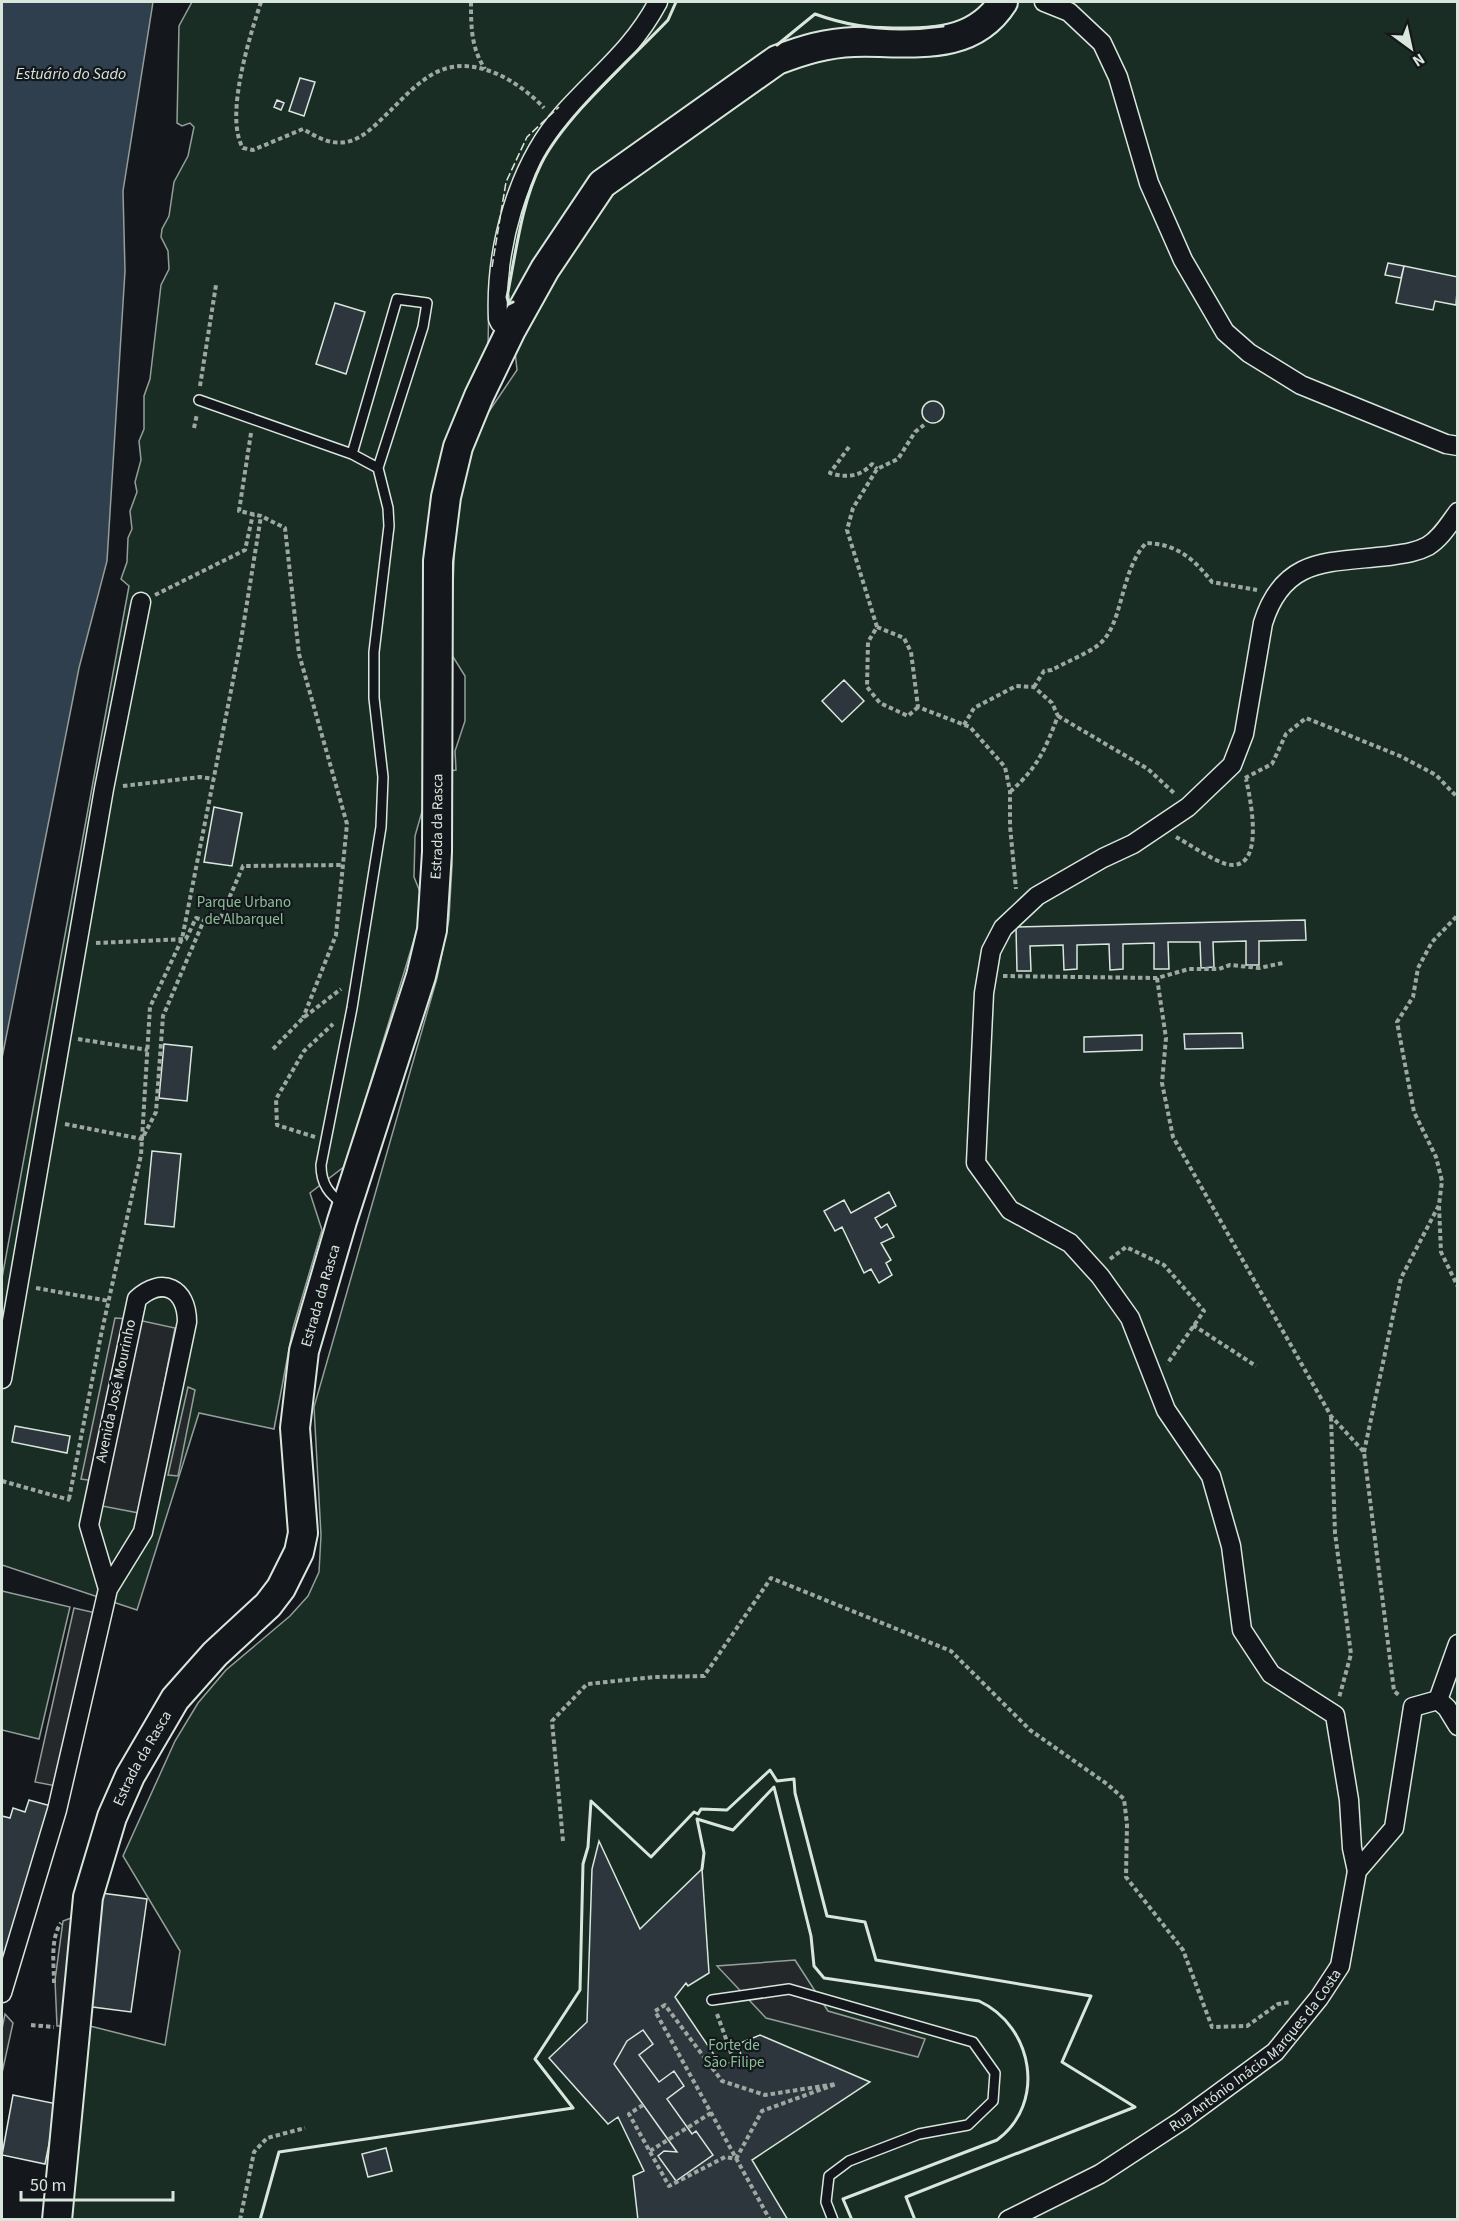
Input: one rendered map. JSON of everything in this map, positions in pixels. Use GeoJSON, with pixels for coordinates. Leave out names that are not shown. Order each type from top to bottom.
{"type":"FeatureCollection","features":[{"type":"Feature","properties":{"kind":"main road","name":"Estrada da Rasca"},"geometry":{"type":"LineString","coordinates":[[57,2220],[88,1897],[98,1857],[130,1776],[175,1699],[215,1654],[268,1605],[290,1572],[299,1552],[303,1533],[295,1428],[299,1382],[314,1312],[427,957],[432,930],[437,852],[438,572],[446,497],[468,420],[511,330],[545,269],[602,184],[744,81],[777,60],[806,49],[856,42],[935,43],[959,37],[977,28],[1003,2]]}},
{"type":"Feature","properties":{"kind":"street"},"geometry":{"type":"LineString","coordinates":[[511,330],[498,319],[497,296],[510,224],[526,174],[556,122],[633,43],[644,29],[658,2]]}},
{"type":"Feature","properties":{"kind":"street"},"geometry":{"type":"LineString","coordinates":[[1044,2],[1069,12],[1102,43],[1118,77],[1149,183],[1183,260],[1225,332],[1249,353],[1301,386],[1446,444],[1458,446]]}},
{"type":"Feature","properties":{"kind":"street"},"geometry":{"type":"LineString","coordinates":[[1357,1871],[1352,1848],[1349,1800],[1335,1715],[1271,1674],[1242,1630],[1231,1546],[1211,1476],[1166,1410],[1130,1318],[1070,1244],[1010,1210],[976,1163],[984,993],[991,951],[1003,928],[1018,913],[1037,896],[1161,826],[1188,807],[1232,765],[1244,734],[1263,623],[1276,593],[1284,582],[1309,567],[1413,553],[1429,546],[1439,537],[1458,512]]}},
{"type":"Feature","properties":{"kind":"street"},"geometry":{"type":"LineString","coordinates":[[2,1379],[104,789],[141,602]]}},
{"type":"Feature","properties":{"kind":"street","name":"Avenida José Mourinho"},"geometry":{"type":"LineString","coordinates":[[2,1993],[57,1810],[108,1589],[143,1532],[187,1322],[187,1306],[178,1293],[164,1286],[148,1288],[137,1299],[89,1525],[108,1589]]}},
{"type":"Feature","properties":{"kind":"street"},"geometry":{"type":"LineString","coordinates":[[1438,1700],[1458,1644]]}},
{"type":"Feature","properties":{"kind":"street"},"geometry":{"type":"LineString","coordinates":[[1357,1871],[1394,1828],[1413,1707],[1438,1700]]}},
{"type":"Feature","properties":{"kind":"street"},"geometry":{"type":"LineString","coordinates":[[1438,1700],[1447,1708],[1458,1726]]}},
{"type":"Feature","properties":{"kind":"street","name":"Rua António Inácio Marques da Costa"},"geometry":{"type":"LineString","coordinates":[[1008,2220],[1100,2174],[1181,2121],[1275,2052],[1319,1998],[1340,1966],[1357,1871]]}},
{"type":"Feature","properties":{"kind":"lane"},"geometry":{"type":"LineString","coordinates":[[347,1207],[328,1192],[324,1184],[321,1165],[351,1008],[381,827],[383,798],[374,698],[374,652],[388,517],[378,468],[423,327],[427,303],[397,299],[352,454]]}},
{"type":"Feature","properties":{"kind":"lane"},"geometry":{"type":"LineString","coordinates":[[199,400],[253,421],[352,454],[378,468]]}},
{"type":"Feature","properties":{"kind":"lane"},"geometry":{"type":"LineString","coordinates":[[712,2000],[789,1989],[973,2042],[995,2073],[993,2101],[968,2125],[919,2134],[849,2161],[829,2176],[826,2202],[833,2220]]}},
{"type":"Feature","properties":{"kind":"path"},"geometry":{"type":"LineString","coordinates":[[261,2],[250,36],[237,107],[237,138],[243,148],[253,150],[303,129],[323,141],[346,142],[364,135],[412,89],[433,74],[447,68],[465,66],[486,69],[522,88],[556,122]]}},
{"type":"Feature","properties":{"kind":"path"},"geometry":{"type":"LineString","coordinates":[[471,2],[473,40],[478,58],[486,69]]}},
{"type":"Feature","properties":{"kind":"path"},"geometry":{"type":"LineString","coordinates":[[194,428],[216,285]]}},
{"type":"Feature","properties":{"kind":"path"},"geometry":{"type":"LineString","coordinates":[[253,421],[239,512],[261,516],[285,528],[299,654],[347,824],[336,934],[303,1018]]}},
{"type":"Feature","properties":{"kind":"path"},"geometry":{"type":"LineString","coordinates":[[918,706],[908,716],[880,703],[867,687],[868,642],[877,627],[847,530],[853,508],[877,469],[898,459],[915,432],[924,425]]}},
{"type":"Feature","properties":{"kind":"path"},"geometry":{"type":"LineString","coordinates":[[849,447],[830,472],[851,476],[861,473],[872,464],[877,469]]}},
{"type":"Feature","properties":{"kind":"path"},"geometry":{"type":"LineString","coordinates":[[141,602],[245,550],[253,514]]}},
{"type":"Feature","properties":{"kind":"path"},"geometry":{"type":"LineString","coordinates":[[2,1481],[69,1499],[142,1140],[150,1007],[182,939],[214,778],[261,516]]}},
{"type":"Feature","properties":{"kind":"path"},"geometry":{"type":"LineString","coordinates":[[1034,687],[1044,671],[1052,670],[1099,645],[1117,617],[1135,555],[1146,543],[1166,544],[1197,563],[1212,582],[1276,593]]}},
{"type":"Feature","properties":{"kind":"path"},"geometry":{"type":"LineString","coordinates":[[877,627],[904,638],[911,652],[918,706]]}},
{"type":"Feature","properties":{"kind":"path"},"geometry":{"type":"LineString","coordinates":[[964,725],[974,708],[1003,691],[1016,686],[1034,687],[1052,703],[1058,716],[1148,769],[1188,807]]}},
{"type":"Feature","properties":{"kind":"path"},"geometry":{"type":"LineString","coordinates":[[918,706],[970,727],[1005,766],[1010,791],[1010,826],[1018,913]]}},
{"type":"Feature","properties":{"kind":"path"},"geometry":{"type":"LineString","coordinates":[[1010,791],[1038,763],[1058,716]]}},
{"type":"Feature","properties":{"kind":"path"},"geometry":{"type":"LineString","coordinates":[[1246,779],[1272,764],[1286,735],[1305,718],[1382,748],[1436,775],[1458,798]]}},
{"type":"Feature","properties":{"kind":"path"},"geometry":{"type":"LineString","coordinates":[[1161,826],[1171,835],[1226,864],[1238,864],[1246,858],[1252,844],[1254,812],[1246,779],[1232,765]]}},
{"type":"Feature","properties":{"kind":"path"},"geometry":{"type":"LineString","coordinates":[[104,789],[200,777],[214,778]]}},
{"type":"Feature","properties":{"kind":"path"},"geometry":{"type":"LineString","coordinates":[[78,944],[186,939],[196,918],[218,924],[243,866],[342,865]]}},
{"type":"Feature","properties":{"kind":"path"},"geometry":{"type":"LineString","coordinates":[[1458,915],[1432,942],[1418,968],[1413,997],[1397,1022],[1414,1112],[1436,1157],[1442,1181],[1439,1205],[1441,1252],[1458,1287]]}},
{"type":"Feature","properties":{"kind":"path"},"geometry":{"type":"LineString","coordinates":[[142,1140],[156,1112],[163,1016],[204,920]]}},
{"type":"Feature","properties":{"kind":"path"},"geometry":{"type":"LineString","coordinates":[[1003,976],[1157,978],[1189,969],[1219,969],[1230,965],[1259,968],[1283,963]]}},
{"type":"Feature","properties":{"kind":"path"},"geometry":{"type":"LineString","coordinates":[[273,1049],[303,1018],[356,977]]}},
{"type":"Feature","properties":{"kind":"path"},"geometry":{"type":"LineString","coordinates":[[1157,978],[1166,1038],[1162,1083],[1173,1137],[1331,1416],[1364,1452]]}},
{"type":"Feature","properties":{"kind":"path"},"geometry":{"type":"LineString","coordinates":[[326,1140],[277,1125],[276,1099],[304,1051],[351,1008]]}},
{"type":"Feature","properties":{"kind":"path"},"geometry":{"type":"LineString","coordinates":[[63,1036],[148,1050]]}},
{"type":"Feature","properties":{"kind":"path"},"geometry":{"type":"LineString","coordinates":[[46,1120],[142,1140]]}},
{"type":"Feature","properties":{"kind":"path"},"geometry":{"type":"LineString","coordinates":[[1413,1707],[1394,1691],[1364,1452],[1401,1278],[1439,1205]]}},
{"type":"Feature","properties":{"kind":"path"},"geometry":{"type":"LineString","coordinates":[[1094,1271],[1126,1247],[1164,1265],[1204,1311],[1155,1382]]}},
{"type":"Feature","properties":{"kind":"path"},"geometry":{"type":"LineString","coordinates":[[18,1285],[109,1301]]}},
{"type":"Feature","properties":{"kind":"path"},"geometry":{"type":"LineString","coordinates":[[1194,1325],[1256,1366]]}},
{"type":"Feature","properties":{"kind":"path"},"geometry":{"type":"LineString","coordinates":[[1331,1416],[1335,1533],[1351,1654],[1335,1715]]}},
{"type":"Feature","properties":{"kind":"path"},"geometry":{"type":"LineString","coordinates":[[563,1841],[552,1721],[587,1684],[655,1677],[704,1676],[771,1578],[951,1651],[1030,1730],[1107,1784],[1124,1799],[1127,1824],[1126,1877],[1183,1950],[1212,2027],[1247,2026],[1278,2004],[1319,1998]]}},
{"type":"Feature","properties":{"kind":"path"},"geometry":{"type":"LineString","coordinates":[[712,2000],[734,2061]]}},
{"type":"Feature","properties":{"kind":"path"},"geometry":{"type":"LineString","coordinates":[[736,2159],[762,2111],[836,2084],[765,2095],[722,2081],[665,2005],[655,2011],[736,2159],[770,2220]]}},
{"type":"Feature","properties":{"kind":"path"},"geometry":{"type":"LineString","coordinates":[[31,2025],[55,2027]]}},
{"type":"Feature","properties":{"kind":"path"},"geometry":{"type":"LineString","coordinates":[[643,2106],[629,2114],[669,2186],[725,2157],[736,2159]]}},
{"type":"Feature","properties":{"kind":"path"},"geometry":{"type":"LineString","coordinates":[[650,2151],[711,2113]]}},
{"type":"Feature","properties":{"kind":"path"},"geometry":{"type":"LineString","coordinates":[[240,2220],[254,2152],[267,2138],[305,2128]]}},
{"type":"Feature","properties":{"kind":"green space"},"geometry":{"type":"Polygon","coordinates":[[[192,2],[1457,2],[1457,2219],[72,2219],[86,2025],[165,2045],[180,1951],[123,1856],[175,1741],[198,1703],[226,1670],[290,1616],[308,1596],[319,1572],[321,1535],[314,1407],[437,978],[449,919],[452,865],[449,771],[456,770],[455,751],[465,721],[465,676],[450,652],[457,496],[479,426],[517,370],[509,295],[489,294],[488,347],[439,468],[425,801],[415,836],[414,877],[423,899],[420,920],[345,1166],[310,1193],[322,1230],[293,1328],[274,1429],[199,1413],[137,1610],[2,1565],[2,1278],[129,586],[121,579],[127,562],[128,538],[132,529],[130,511],[137,492],[135,482],[141,460],[139,441],[144,429],[144,396],[150,379],[161,285],[169,269],[168,251],[161,237],[162,229],[169,216],[174,182],[188,156],[194,127],[190,123],[182,126],[177,123],[179,26],[192,2]]]}},
{"type":"Feature","properties":{"kind":"green space"},"geometry":{"type":"Polygon","coordinates":[[[2,1591],[70,1607],[39,1739],[2,1730],[2,1591]]]}},
{"type":"Feature","properties":{"kind":"shaded area"},"geometry":{"type":"Polygon","coordinates":[[[115,1318],[128,1319],[95,1481],[81,1479],[115,1318]]]}},
{"type":"Feature","properties":{"kind":"shaded area"},"geometry":{"type":"Polygon","coordinates":[[[138,1320],[175,1328],[139,1513],[102,1506],[138,1320]]]}},
{"type":"Feature","properties":{"kind":"shaded area"},"geometry":{"type":"Polygon","coordinates":[[[188,1387],[195,1390],[178,1476],[168,1475],[188,1387]]]}},
{"type":"Feature","properties":{"kind":"shaded area"},"geometry":{"type":"Polygon","coordinates":[[[74,1608],[96,1613],[56,1786],[35,1782],[74,1608]]]}},
{"type":"Feature","properties":{"kind":"shaded area"},"geometry":{"type":"Polygon","coordinates":[[[79,1915],[68,2026],[57,2026],[55,1980],[63,1921],[79,1915]]]}},
{"type":"Feature","properties":{"kind":"shaded area"},"geometry":{"type":"Polygon","coordinates":[[[795,1960],[828,2011],[925,2039],[918,2057],[766,2018],[717,1966],[795,1960]]]}},
{"type":"Feature","properties":{"kind":"shaded area"},"geometry":{"type":"Polygon","coordinates":[[[5,2014],[13,2023],[2,2073],[2,2029],[5,2014]]]}},
{"type":"Feature","properties":{"kind":"water","name":"Estuário do Sado"},"geometry":{"type":"Polygon","coordinates":[[[2,2],[153,2],[123,191],[125,271],[107,561],[79,668],[2,1058],[2,2]]]}},
{"type":"Feature","properties":{"kind":"building"},"geometry":{"type":"Polygon","coordinates":[[[300,78],[315,82],[304,116],[289,111],[300,78]]]}},
{"type":"Feature","properties":{"kind":"building"},"geometry":{"type":"Polygon","coordinates":[[[277,100],[284,103],[281,110],[274,107],[277,100]]]}},
{"type":"Feature","properties":{"kind":"building"},"geometry":{"type":"Polygon","coordinates":[[[1388,263],[1404,266],[1401,278],[1385,275],[1388,263]]]}},
{"type":"Feature","properties":{"kind":"building"},"geometry":{"type":"Polygon","coordinates":[[[1404,266],[1458,277],[1456,305],[1435,301],[1433,310],[1396,303],[1404,266]]]}},
{"type":"Feature","properties":{"kind":"building"},"geometry":{"type":"Polygon","coordinates":[[[335,303],[365,312],[346,374],[316,364],[335,303]]]}},
{"type":"Feature","properties":{"kind":"building"},"geometry":{"type":"Polygon","coordinates":[[[929,401],[937,401],[944,408],[944,416],[937,423],[929,423],[922,416],[922,408],[929,401]]]}},
{"type":"Feature","properties":{"kind":"building"},"geometry":{"type":"Polygon","coordinates":[[[844,680],[864,701],[842,722],[822,701],[844,680]]]}},
{"type":"Feature","properties":{"kind":"building"},"geometry":{"type":"Polygon","coordinates":[[[214,807],[242,813],[232,866],[204,862],[214,807]]]}},
{"type":"Feature","properties":{"kind":"building"},"geometry":{"type":"Polygon","coordinates":[[[1305,920],[1306,940],[1259,941],[1259,965],[1246,965],[1246,941],[1213,942],[1214,967],[1201,968],[1200,942],[1168,942],[1169,969],[1154,969],[1154,943],[1123,944],[1123,969],[1110,970],[1109,944],[1077,945],[1077,969],[1064,970],[1063,945],[1030,946],[1031,971],[1017,971],[1016,927],[1305,920]]]}},
{"type":"Feature","properties":{"kind":"building"},"geometry":{"type":"Polygon","coordinates":[[[1242,1033],[1243,1048],[1185,1049],[1184,1034],[1242,1033]]]}},
{"type":"Feature","properties":{"kind":"building"},"geometry":{"type":"Polygon","coordinates":[[[1142,1035],[1142,1050],[1084,1052],[1084,1037],[1142,1035]]]}},
{"type":"Feature","properties":{"kind":"building"},"geometry":{"type":"Polygon","coordinates":[[[164,1044],[192,1047],[187,1101],[159,1098],[164,1044]]]}},
{"type":"Feature","properties":{"kind":"building"},"geometry":{"type":"Polygon","coordinates":[[[152,1151],[181,1154],[174,1227],[145,1224],[152,1151]]]}},
{"type":"Feature","properties":{"kind":"building"},"geometry":{"type":"Polygon","coordinates":[[[889,1192],[896,1206],[875,1218],[881,1228],[887,1224],[894,1237],[881,1243],[891,1260],[886,1263],[892,1275],[879,1283],[871,1269],[864,1273],[842,1227],[835,1231],[824,1211],[844,1200],[851,1213],[889,1192]]]}},
{"type":"Feature","properties":{"kind":"building"},"geometry":{"type":"Polygon","coordinates":[[[15,1426],[70,1436],[67,1453],[12,1442],[15,1426]]]}},
{"type":"Feature","properties":{"kind":"building"},"geometry":{"type":"Polygon","coordinates":[[[29,1800],[51,1806],[2,1967],[2,1816],[10,1818],[13,1808],[25,1812],[29,1800]]]}},
{"type":"Feature","properties":{"kind":"building"},"geometry":{"type":"Polygon","coordinates":[[[599,1841],[640,1929],[702,1869],[709,1973],[688,1986],[686,1983],[675,1997],[721,2065],[742,2059],[738,2044],[760,2035],[870,2082],[752,2160],[788,2220],[638,2220],[633,2176],[644,2171],[618,2117],[608,2124],[549,2058],[587,2022],[592,1869],[599,1841]]]}},
{"type":"Feature","properties":{"kind":"building"},"geometry":{"type":"Polygon","coordinates":[[[101,1893],[147,1899],[131,2012],[85,2006],[101,1893]]]}},
{"type":"Feature","properties":{"kind":"building"},"geometry":{"type":"Polygon","coordinates":[[[643,2030],[653,2044],[639,2055],[659,2082],[674,2071],[684,2086],[667,2099],[692,2134],[696,2131],[713,2155],[676,2181],[658,2156],[664,2151],[677,2152],[614,2064],[627,2041],[643,2030]]]}},
{"type":"Feature","properties":{"kind":"building"},"geometry":{"type":"Polygon","coordinates":[[[13,2095],[57,2104],[45,2164],[2,2155],[13,2095]]]}},
{"type":"Feature","properties":{"kind":"building"},"geometry":{"type":"Polygon","coordinates":[[[386,2148],[392,2171],[368,2177],[362,2154],[386,2148]]]}},
{"type":"Feature","properties":{"kind":"fence"},"geometry":{"type":"LineString","coordinates":[[492,267],[506,182],[527,137],[559,107]]}},
{"type":"Feature","properties":{"kind":"wall"},"geometry":{"type":"LineString","coordinates":[[513,302],[509,304],[507,297],[520,229],[534,179],[541,164],[582,108],[668,20],[676,2]]}},
{"type":"Feature","properties":{"kind":"wall"},"geometry":{"type":"LineString","coordinates":[[777,45],[815,14],[846,23],[878,28],[911,29],[943,26]]}},
{"type":"Feature","properties":{"kind":"wall"},"geometry":{"type":"LineString","coordinates":[[260,2220],[279,2152],[573,2108],[535,2059],[580,1990],[583,1864],[588,1847],[591,1801],[651,1857],[694,1812],[698,1814],[701,1809],[727,1810],[770,1770],[777,1781],[794,1779],[795,1793],[827,1916],[865,1922],[876,1960],[1091,1996],[1062,2062],[1135,2107],[906,2197],[915,2220]]}},
{"type":"Feature","properties":{"kind":"wall"},"geometry":{"type":"LineString","coordinates":[[702,1869],[704,1853],[697,1819],[733,1830],[774,1787],[811,1936],[814,1966],[824,1978],[979,2001],[997,2013],[1012,2028],[1022,2046],[1027,2066],[1028,2086],[1023,2106],[1013,2124],[997,2140],[843,2199],[852,2220]]}},
{"type":"Feature","properties":{"kind":"park label","name":"Parque Urbano de Albarquel"},"geometry":{"type":"Point","coordinates":[244,910]}},
{"type":"Feature","properties":{"kind":"park label","name":"Forte de São Filipe"},"geometry":{"type":"Point","coordinates":[734,2054]}}]}
